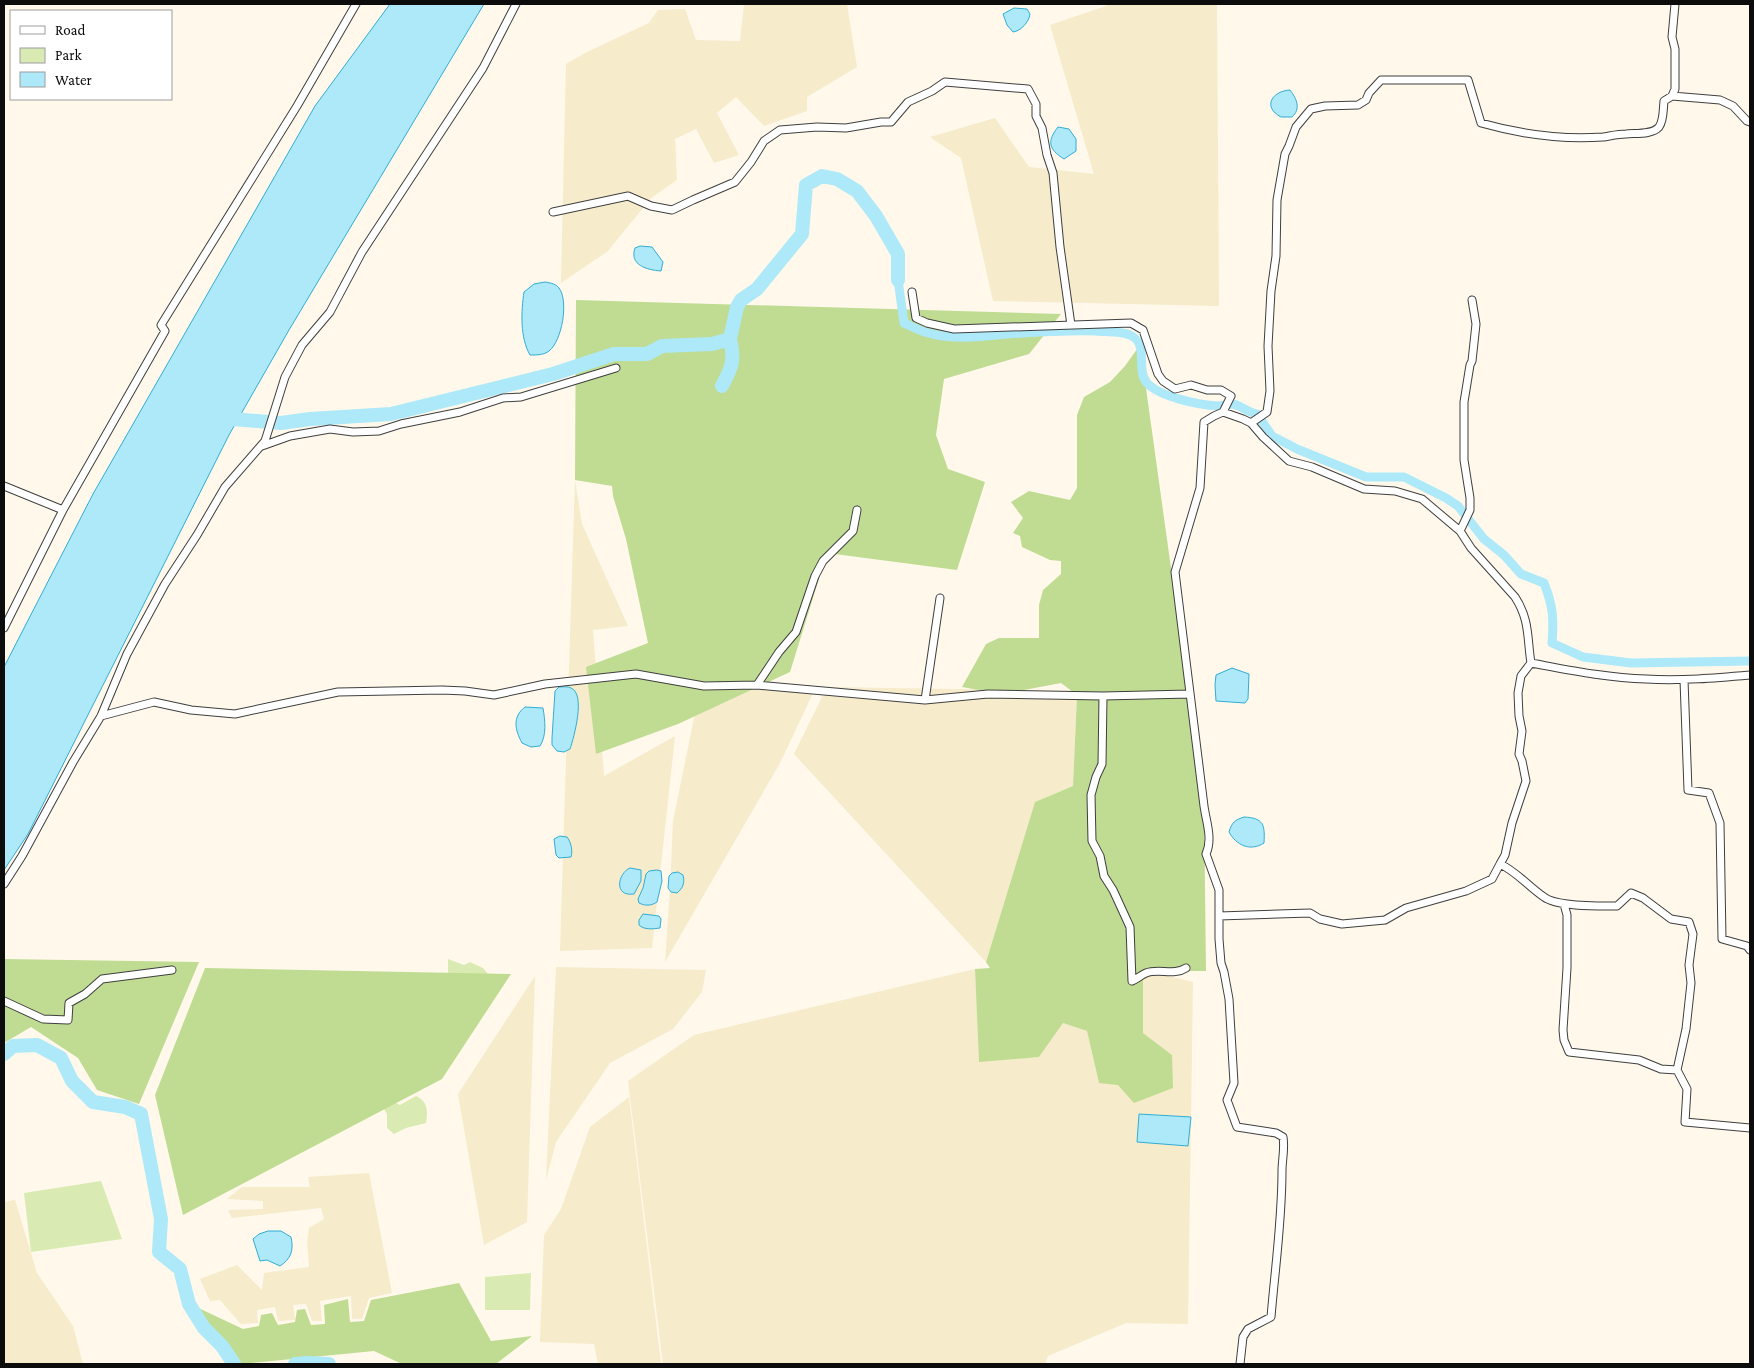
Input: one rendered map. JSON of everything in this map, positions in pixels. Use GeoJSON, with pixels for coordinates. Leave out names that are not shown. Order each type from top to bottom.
{"type":"FeatureCollection","features":[{"type":"Feature","properties":{"kind":"street"},"geometry":{"type":"LineString","coordinates":[[4,628],[63,510],[165,331],[161,325],[297,106],[356,4]]}},
{"type":"Feature","properties":{"kind":"street"},"geometry":{"type":"LineString","coordinates":[[4,884],[22,856],[73,762],[101,716],[127,654],[165,584],[225,487],[265,441],[285,377],[302,345],[330,312],[362,252],[483,68],[516,4]]}},
{"type":"Feature","properties":{"kind":"street"},"geometry":{"type":"LineString","coordinates":[[1251,423],[1267,412],[1270,391],[1268,346],[1271,291],[1276,256],[1277,200],[1285,154],[1296,127],[1311,110],[1325,106],[1358,105],[1366,100],[1369,93],[1381,80],[1468,80],[1481,123],[1498,128],[1562,137],[1604,137],[1651,132],[1659,127],[1664,111],[1664,101],[1672,96],[1675,90],[1675,48],[1672,37],[1675,4]]}},
{"type":"Feature","properties":{"kind":"street"},"geometry":{"type":"LineString","coordinates":[[553,212],[628,196],[651,206],[672,210],[735,182],[751,162],[764,141],[780,130],[817,127],[846,128],[891,122],[908,102],[932,91],[945,82],[1028,89],[1036,104],[1036,116],[1042,128],[1047,155],[1053,173],[1060,247],[1071,325]]}},
{"type":"Feature","properties":{"kind":"street"},"geometry":{"type":"LineString","coordinates":[[1672,96],[1720,100],[1733,106],[1750,122]]}},
{"type":"Feature","properties":{"kind":"street"},"geometry":{"type":"LineString","coordinates":[[912,292],[916,318],[927,323],[954,329],[1131,323],[1143,330],[1158,374],[1163,381],[1175,389],[1192,385],[1207,390],[1221,390],[1231,396],[1223,412],[1204,422],[1200,488],[1175,572],[1204,806],[1210,838],[1206,854],[1219,890],[1220,916],[1218,939],[1221,963],[1230,999],[1234,1083],[1227,1100],[1238,1127],[1276,1133],[1283,1137],[1284,1144],[1282,1211],[1271,1318],[1248,1329],[1243,1337],[1240,1364]]}},
{"type":"Feature","properties":{"kind":"street"},"geometry":{"type":"LineString","coordinates":[[1461,530],[1470,510],[1464,460],[1464,402],[1472,361],[1476,324],[1472,300]]}},
{"type":"Feature","properties":{"kind":"street"},"geometry":{"type":"LineString","coordinates":[[260,448],[290,436],[330,429],[353,432],[379,431],[401,424],[460,412],[503,398],[521,397],[616,368]]}},
{"type":"Feature","properties":{"kind":"street"},"geometry":{"type":"LineString","coordinates":[[1220,916],[1310,913],[1320,919],[1342,924],[1385,920],[1406,908],[1466,890],[1492,879],[1505,855],[1512,823],[1526,781],[1519,754],[1522,732],[1518,694],[1521,676],[1531,663],[1528,626],[1520,605],[1471,548],[1461,530],[1422,500],[1396,491],[1364,489],[1289,461],[1251,423],[1223,412]]}},
{"type":"Feature","properties":{"kind":"street"},"geometry":{"type":"LineString","coordinates":[[4,486],[63,510]]}},
{"type":"Feature","properties":{"kind":"street"},"geometry":{"type":"LineString","coordinates":[[757,685],[779,652],[796,632],[815,576],[823,560],[853,531],[857,510]]}},
{"type":"Feature","properties":{"kind":"street"},"geometry":{"type":"LineString","coordinates":[[925,700],[940,598]]}},
{"type":"Feature","properties":{"kind":"street"},"geometry":{"type":"LineString","coordinates":[[1531,663],[1601,675],[1645,680],[1684,680],[1750,675]]}},
{"type":"Feature","properties":{"kind":"street"},"geometry":{"type":"LineString","coordinates":[[101,716],[154,702],[191,710],[236,714],[338,692],[442,690],[494,695],[545,684],[636,674],[704,686],[757,685],[925,700],[988,694],[1103,696],[1190,694]]}},
{"type":"Feature","properties":{"kind":"street"},"geometry":{"type":"LineString","coordinates":[[1684,680],[1688,790],[1709,793],[1720,823],[1722,939],[1747,946],[1750,950]]}},
{"type":"Feature","properties":{"kind":"street"},"geometry":{"type":"LineString","coordinates":[[1103,696],[1102,764],[1091,795],[1092,841],[1100,856],[1104,876],[1113,890],[1130,928],[1132,981],[1139,979],[1146,973],[1180,972],[1186,968]]}},
{"type":"Feature","properties":{"kind":"street"},"geometry":{"type":"LineString","coordinates":[[1500,864],[1511,869],[1545,898],[1560,904],[1617,906],[1631,894],[1643,898],[1671,919],[1689,922],[1693,934],[1689,965],[1691,983],[1686,1028],[1677,1070],[1687,1089],[1685,1122],[1750,1128]]}},
{"type":"Feature","properties":{"kind":"street"},"geometry":{"type":"LineString","coordinates":[[1564,904],[1567,915],[1567,968],[1563,1030],[1564,1040],[1569,1052],[1639,1060],[1662,1069],[1677,1070]]}},
{"type":"Feature","properties":{"kind":"street"},"geometry":{"type":"LineString","coordinates":[[4,1001],[43,1019],[68,1020],[69,1003],[84,994],[102,979],[172,970]]}},
{"type":"Feature","properties":{"kind":"shaded area"},"geometry":{"type":"Polygon","coordinates":[[[744,4],[847,4],[857,67],[807,97],[807,111],[764,126],[736,97],[717,113],[739,155],[714,163],[696,129],[675,139],[677,180],[651,198],[608,251],[561,283],[566,64],[649,23],[658,10],[685,9],[696,40],[740,41],[744,4]]]}},
{"type":"Feature","properties":{"kind":"shaded area"},"geometry":{"type":"Polygon","coordinates":[[[1107,4],[1217,4],[1219,306],[993,301],[961,158],[930,137],[995,118],[1029,167],[1094,174],[1050,25],[1106,6],[1107,4]]]}},
{"type":"Feature","properties":{"kind":"shaded area"},"geometry":{"type":"Polygon","coordinates":[[[575,480],[582,524],[628,626],[593,630],[604,776],[675,736],[652,948],[560,951],[575,480]]]}},
{"type":"Feature","properties":{"kind":"shaded area"},"geometry":{"type":"Polygon","coordinates":[[[827,687],[1077,691],[1073,786],[1035,802],[986,962],[794,754],[827,687]]]}},
{"type":"Feature","properties":{"kind":"shaded area"},"geometry":{"type":"Polygon","coordinates":[[[700,689],[814,691],[780,763],[665,962],[673,821],[700,689]]]}},
{"type":"Feature","properties":{"kind":"shaded area"},"geometry":{"type":"Polygon","coordinates":[[[556,967],[706,970],[702,992],[673,1029],[610,1063],[556,1142],[546,1180],[556,967]]]}},
{"type":"Feature","properties":{"kind":"shaded area"},"geometry":{"type":"Polygon","coordinates":[[[975,969],[979,1061],[1039,1057],[1063,1023],[1087,1031],[1099,1083],[1172,1055],[1143,1033],[1143,970],[1193,982],[1188,1324],[1126,1323],[1048,1356],[1045,1364],[663,1364],[628,1081],[694,1035],[975,969]]]}},
{"type":"Feature","properties":{"kind":"shaded area"},"geometry":{"type":"Polygon","coordinates":[[[535,976],[527,1222],[484,1245],[458,1094],[535,976]]]}},
{"type":"Feature","properties":{"kind":"shaded area"},"geometry":{"type":"Polygon","coordinates":[[[629,1097],[661,1364],[598,1364],[594,1344],[540,1342],[544,1235],[561,1209],[590,1127],[629,1097]]]}},
{"type":"Feature","properties":{"kind":"shaded area"},"geometry":{"type":"Polygon","coordinates":[[[369,1173],[392,1293],[369,1298],[362,1319],[352,1319],[351,1296],[320,1301],[322,1321],[312,1321],[306,1304],[293,1305],[295,1320],[278,1321],[275,1307],[257,1310],[258,1323],[241,1324],[220,1300],[210,1301],[200,1279],[237,1265],[262,1290],[264,1273],[309,1267],[307,1242],[309,1228],[324,1219],[321,1208],[232,1218],[228,1210],[263,1209],[263,1201],[227,1199],[242,1187],[310,1187],[308,1177],[369,1173]]]}},
{"type":"Feature","properties":{"kind":"shaded area"},"geometry":{"type":"Polygon","coordinates":[[[15,1200],[37,1273],[73,1326],[83,1364],[4,1364],[4,1202],[15,1200]]]}},
{"type":"Feature","properties":{"kind":"green space"},"geometry":{"type":"Polygon","coordinates":[[[576,300],[1061,314],[1029,354],[944,379],[936,435],[948,469],[985,482],[957,570],[827,553],[790,672],[678,724],[596,754],[586,667],[648,643],[626,539],[613,496],[612,486],[575,480],[576,300]]]}},
{"type":"Feature","properties":{"kind":"green space"},"geometry":{"type":"Polygon","coordinates":[[[1140,345],[1204,806],[1206,971],[1143,971],[1143,1033],[1172,1055],[1173,1088],[1134,1103],[1118,1085],[1099,1083],[1087,1031],[1063,1023],[1039,1057],[979,1062],[975,969],[990,968],[986,962],[1035,802],[1073,786],[1077,695],[1061,683],[1002,694],[962,687],[986,644],[999,638],[1039,638],[1039,605],[1043,590],[1061,574],[1061,561],[1050,560],[1022,547],[1020,536],[1013,533],[1023,518],[1011,502],[1029,491],[1070,500],[1077,488],[1077,415],[1084,397],[1110,382],[1125,366],[1140,345]]]}},
{"type":"Feature","properties":{"kind":"green space"},"geometry":{"type":"Polygon","coordinates":[[[4,959],[199,962],[139,1104],[97,1090],[78,1058],[31,1027],[4,1043],[4,959]]]}},
{"type":"Feature","properties":{"kind":"green space"},"geometry":{"type":"Polygon","coordinates":[[[448,959],[464,965],[470,962],[483,968],[489,975],[448,975],[448,959]]]}},
{"type":"Feature","properties":{"kind":"green space"},"geometry":{"type":"Polygon","coordinates":[[[205,968],[511,974],[442,1079],[183,1215],[155,1095],[205,968]]]}},
{"type":"Feature","properties":{"kind":"green space"},"geometry":{"type":"Polygon","coordinates":[[[416,1096],[425,1104],[426,1123],[406,1128],[394,1134],[387,1128],[387,1114],[384,1109],[391,1100],[400,1105],[416,1096]]]}},
{"type":"Feature","properties":{"kind":"green space"},"geometry":{"type":"Polygon","coordinates":[[[101,1181],[122,1239],[31,1252],[24,1193],[101,1181]]]}},
{"type":"Feature","properties":{"kind":"green space"},"geometry":{"type":"Polygon","coordinates":[[[531,1273],[530,1310],[485,1310],[485,1277],[531,1273]]]}},
{"type":"Feature","properties":{"kind":"green space"},"geometry":{"type":"Polygon","coordinates":[[[459,1283],[491,1341],[532,1336],[496,1364],[402,1364],[374,1351],[240,1364],[192,1305],[243,1329],[259,1326],[261,1315],[272,1313],[278,1325],[295,1322],[297,1310],[305,1309],[311,1325],[325,1324],[324,1305],[348,1299],[350,1322],[364,1321],[371,1300],[459,1283]]]}},
{"type":"Feature","properties":{"kind":"water"},"geometry":{"type":"Polygon","coordinates":[[[390,4],[484,4],[289,330],[229,435],[28,834],[4,870],[4,667],[93,494],[315,106],[390,4]]]}},
{"type":"Feature","properties":{"kind":"water"},"geometry":{"type":"Polygon","coordinates":[[[1014,8],[1027,9],[1030,14],[1024,26],[1013,32],[1007,25],[1003,14],[1014,8]]]}},
{"type":"Feature","properties":{"kind":"water"},"geometry":{"type":"Polygon","coordinates":[[[1290,90],[1296,100],[1295,114],[1292,117],[1281,117],[1272,109],[1272,100],[1278,93],[1290,90]]]}},
{"type":"Feature","properties":{"kind":"water"},"geometry":{"type":"Polygon","coordinates":[[[1058,127],[1069,129],[1076,139],[1076,151],[1064,159],[1055,152],[1051,144],[1052,136],[1058,127]]]}},
{"type":"Feature","properties":{"kind":"water"},"geometry":{"type":"Polygon","coordinates":[[[640,246],[652,247],[663,262],[661,271],[645,268],[637,262],[634,254],[635,248],[640,246]]]}},
{"type":"Feature","properties":{"kind":"water"},"geometry":{"type":"Polygon","coordinates":[[[545,282],[559,288],[562,294],[563,321],[554,346],[543,354],[530,355],[523,333],[522,307],[524,292],[534,284],[545,282]]]}},
{"type":"Feature","properties":{"kind":"water"},"geometry":{"type":"Polygon","coordinates":[[[1232,668],[1249,674],[1248,699],[1245,703],[1216,701],[1216,675],[1232,668]]]}},
{"type":"Feature","properties":{"kind":"water"},"geometry":{"type":"Polygon","coordinates":[[[559,687],[571,688],[578,698],[578,716],[574,735],[570,749],[564,752],[557,751],[552,745],[555,691],[559,687]]]}},
{"type":"Feature","properties":{"kind":"water"},"geometry":{"type":"Polygon","coordinates":[[[525,707],[543,708],[545,732],[540,746],[531,747],[522,743],[516,729],[516,719],[525,707]]]}},
{"type":"Feature","properties":{"kind":"water"},"geometry":{"type":"Polygon","coordinates":[[[1244,817],[1256,819],[1262,824],[1264,843],[1259,846],[1249,847],[1239,844],[1232,837],[1229,832],[1233,824],[1236,820],[1244,817]]]}},
{"type":"Feature","properties":{"kind":"water"},"geometry":{"type":"Polygon","coordinates":[[[560,836],[567,837],[571,844],[571,857],[559,858],[556,855],[554,839],[560,836]]]}},
{"type":"Feature","properties":{"kind":"water"},"geometry":{"type":"Polygon","coordinates":[[[630,868],[641,870],[641,881],[634,894],[627,894],[620,888],[620,879],[630,868]]]}},
{"type":"Feature","properties":{"kind":"water"},"geometry":{"type":"Polygon","coordinates":[[[649,871],[661,871],[662,881],[657,902],[648,905],[639,903],[638,899],[646,874],[649,871]]]}},
{"type":"Feature","properties":{"kind":"water"},"geometry":{"type":"Polygon","coordinates":[[[678,872],[683,875],[683,885],[677,893],[671,892],[668,888],[669,876],[672,873],[678,872]]]}},
{"type":"Feature","properties":{"kind":"water"},"geometry":{"type":"Polygon","coordinates":[[[643,914],[659,916],[661,919],[660,928],[641,927],[639,920],[643,914]]]}},
{"type":"Feature","properties":{"kind":"water"},"geometry":{"type":"Polygon","coordinates":[[[1139,1114],[1191,1117],[1188,1146],[1137,1142],[1139,1114]]]}},
{"type":"Feature","properties":{"kind":"water"},"geometry":{"type":"Polygon","coordinates":[[[268,1231],[281,1231],[291,1237],[291,1254],[280,1266],[267,1260],[260,1261],[253,1239],[259,1234],[268,1231]]]}},
{"type":"Feature","properties":{"kind":"waterway"},"geometry":{"type":"LineString","coordinates":[[220,418],[281,423],[310,419],[391,414],[553,374],[614,354],[647,354],[662,346],[712,344],[730,339],[737,307],[741,300],[757,289],[802,234],[806,185],[822,176],[837,179],[857,191],[876,216],[898,254],[898,280]]}},
{"type":"Feature","properties":{"kind":"waterway"},"geometry":{"type":"LineString","coordinates":[[898,280],[904,323],[920,330],[935,335],[956,337],[1063,331],[1117,332],[1130,335],[1139,344],[1142,371],[1147,383],[1153,388],[1170,396],[1201,404],[1218,406],[1236,405],[1257,414],[1272,436],[1297,449],[1366,477],[1404,477],[1446,498],[1458,506],[1484,539],[1504,555],[1521,574],[1544,583],[1552,612],[1552,643],[1583,657],[1631,663],[1750,661]]}},
{"type":"Feature","properties":{"kind":"waterway"},"geometry":{"type":"LineString","coordinates":[[722,386],[732,364],[730,339]]}},
{"type":"Feature","properties":{"kind":"waterway"},"geometry":{"type":"LineString","coordinates":[[4,1054],[13,1046],[37,1045],[61,1058],[72,1081],[93,1102],[125,1107],[141,1114],[161,1219],[159,1252],[180,1269],[189,1304],[204,1328],[222,1346],[234,1364]]}},
{"type":"Feature","properties":{"kind":"waterway"},"geometry":{"type":"LineString","coordinates":[[295,1364],[329,1364]]}}]}
